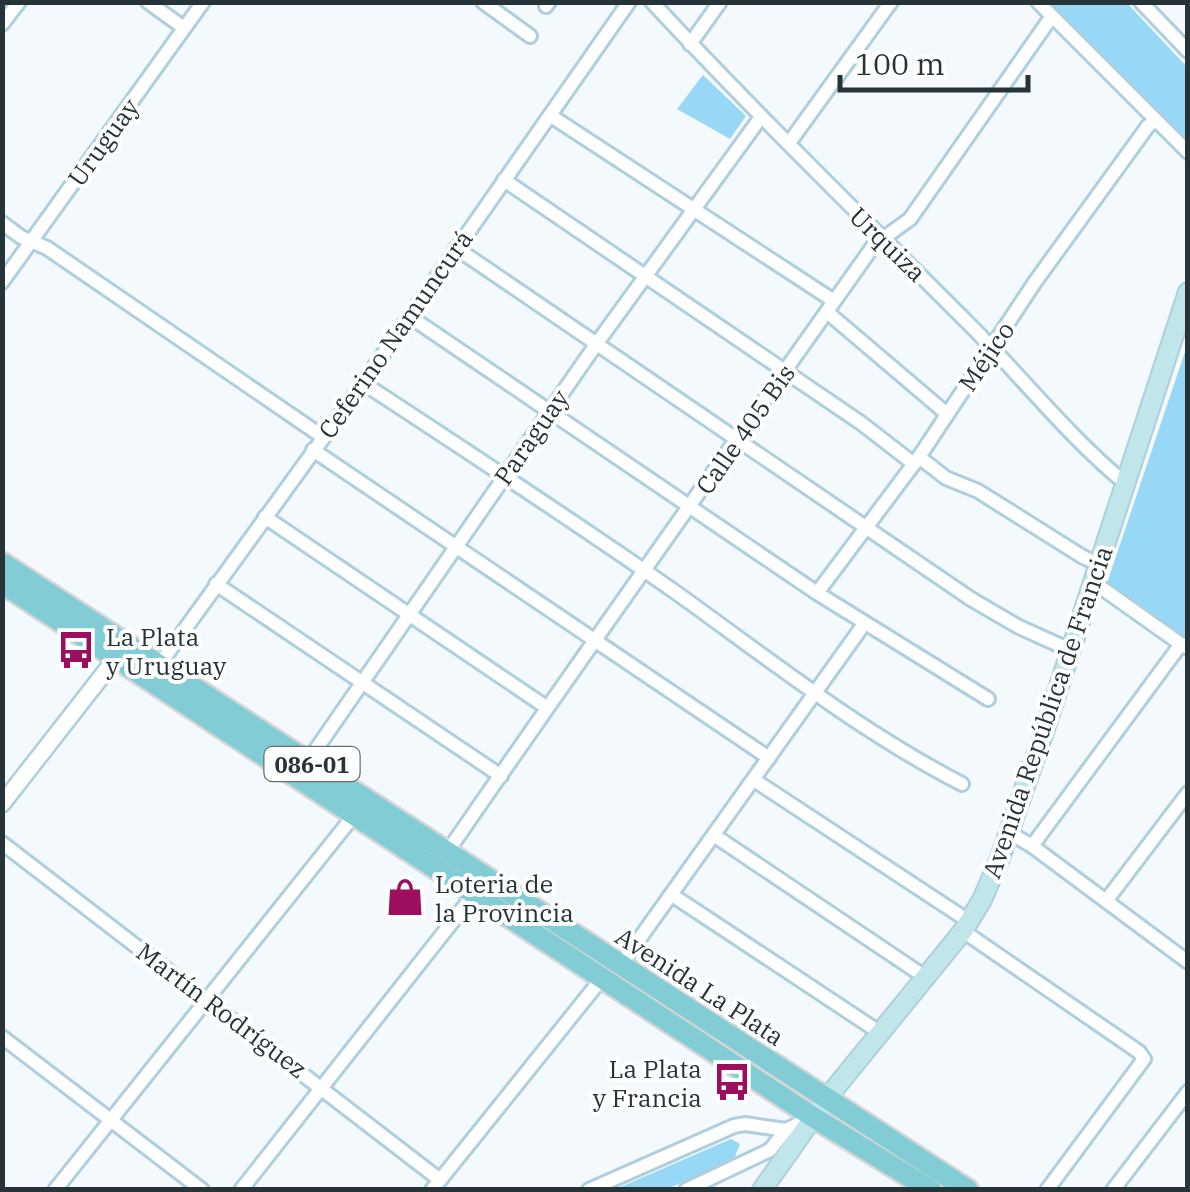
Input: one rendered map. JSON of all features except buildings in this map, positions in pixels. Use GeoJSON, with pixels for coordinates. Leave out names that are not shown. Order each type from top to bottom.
{"type":"FeatureCollection","features":[{"type":"Feature","properties":{"kind":"main road","name":"Avenida República de Francia"},"geometry":{"type":"LineString","coordinates":[[762,1190],[827,1098],[967,927],[1000,858],[1188,292]]}},
{"type":"Feature","properties":{"kind":"main road","name":"Avenida La Plata"},"geometry":{"type":"LineString","coordinates":[[2,563],[448,852],[813,1116],[932,1190]]}},
{"type":"Feature","properties":{"kind":"main road","name":"Avenida La Plata"},"geometry":{"type":"LineString","coordinates":[[2,584],[475,893],[827,1098],[968,1190]]}},
{"type":"Feature","properties":{"kind":"street"},"geometry":{"type":"LineString","coordinates":[[2,24],[18,2]]}},
{"type":"Feature","properties":{"kind":"street"},"geometry":{"type":"LineString","coordinates":[[148,2],[184,28]]}},
{"type":"Feature","properties":{"kind":"street","name":"Uruguay"},"geometry":{"type":"LineString","coordinates":[[2,282],[203,2]]}},
{"type":"Feature","properties":{"kind":"street"},"geometry":{"type":"LineString","coordinates":[[483,2],[530,36]]}},
{"type":"Feature","properties":{"kind":"street","name":"Ceferino Namuncurá"},"geometry":{"type":"LineString","coordinates":[[159,665],[629,2]]}},
{"type":"Feature","properties":{"kind":"street","name":"Urquiza"},"geometry":{"type":"LineString","coordinates":[[652,2],[819,177],[1125,483]]}},
{"type":"Feature","properties":{"kind":"street"},"geometry":{"type":"LineString","coordinates":[[690,44],[720,2]]}},
{"type":"Feature","properties":{"kind":"street"},"geometry":{"type":"LineString","coordinates":[[789,144],[891,2]]}},
{"type":"Feature","properties":{"kind":"street"},"geometry":{"type":"LineString","coordinates":[[1038,2],[1188,152]]}},
{"type":"Feature","properties":{"kind":"street"},"geometry":{"type":"LineString","coordinates":[[1142,2],[1188,51]]}},
{"type":"Feature","properties":{"kind":"street","name":"Calle 405 Bis"},"geometry":{"type":"LineString","coordinates":[[448,852],[874,246],[910,219],[1052,16]]}},
{"type":"Feature","properties":{"kind":"street"},"geometry":{"type":"LineString","coordinates":[[551,116],[831,307],[947,414]]}},
{"type":"Feature","properties":{"kind":"street","name":"Paraguay"},"geometry":{"type":"LineString","coordinates":[[308,761],[597,343],[761,116]]}},
{"type":"Feature","properties":{"kind":"street","name":"Méjico"},"geometry":{"type":"LineString","coordinates":[[817,594],[917,461],[1035,282],[1156,120]]}},
{"type":"Feature","properties":{"kind":"street"},"geometry":{"type":"LineString","coordinates":[[504,180],[917,461],[978,491],[1083,558],[1094,572],[1184,646],[1032,846]]}},
{"type":"Feature","properties":{"kind":"street"},"geometry":{"type":"LineString","coordinates":[[2,223],[47,248],[323,436]]}},
{"type":"Feature","properties":{"kind":"street"},"geometry":{"type":"LineString","coordinates":[[456,248],[987,608],[1070,650]]}},
{"type":"Feature","properties":{"kind":"street"},"geometry":{"type":"LineString","coordinates":[[409,316],[817,594],[988,699]]}},
{"type":"Feature","properties":{"kind":"street"},"geometry":{"type":"LineString","coordinates":[[362,382],[645,572],[816,693],[918,761],[962,784]]}},
{"type":"Feature","properties":{"kind":"street"},"geometry":{"type":"LineString","coordinates":[[313,450],[769,758]]}},
{"type":"Feature","properties":{"kind":"street"},"geometry":{"type":"LineString","coordinates":[[266,517],[546,708]]}},
{"type":"Feature","properties":{"kind":"street"},"geometry":{"type":"LineString","coordinates":[[216,584],[501,776]]}},
{"type":"Feature","properties":{"kind":"street"},"geometry":{"type":"LineString","coordinates":[[436,1185],[672,895],[864,624]]}},
{"type":"Feature","properties":{"kind":"street"},"geometry":{"type":"LineString","coordinates":[[2,804],[116,658]]}},
{"type":"Feature","properties":{"kind":"street"},"geometry":{"type":"LineString","coordinates":[[754,780],[1139,1052],[1144,1059],[1142,1066],[1047,1190]]}},
{"type":"Feature","properties":{"kind":"street"},"geometry":{"type":"LineString","coordinates":[[1106,901],[1188,793]]}},
{"type":"Feature","properties":{"kind":"street"},"geometry":{"type":"LineString","coordinates":[[55,1190],[354,814]]}},
{"type":"Feature","properties":{"kind":"street"},"geometry":{"type":"LineString","coordinates":[[1008,832],[1185,955]]}},
{"type":"Feature","properties":{"kind":"street"},"geometry":{"type":"LineString","coordinates":[[715,836],[925,978]]}},
{"type":"Feature","properties":{"kind":"street","name":"Martín Rodríguez"},"geometry":{"type":"LineString","coordinates":[[2,843],[322,1086],[436,1185]]}},
{"type":"Feature","properties":{"kind":"street"},"geometry":{"type":"LineString","coordinates":[[241,1190],[475,893]]}},
{"type":"Feature","properties":{"kind":"street"},"geometry":{"type":"LineString","coordinates":[[672,895],[879,1032]]}},
{"type":"Feature","properties":{"kind":"street"},"geometry":{"type":"LineString","coordinates":[[2,1037],[202,1190]]}},
{"type":"Feature","properties":{"kind":"street"},"geometry":{"type":"LineString","coordinates":[[1113,1190],[1188,1092]]}},
{"type":"Feature","properties":{"kind":"street"},"geometry":{"type":"LineString","coordinates":[[686,1190],[759,1156],[776,1145],[786,1130],[813,1116]]}},
{"type":"Feature","properties":{"kind":"street"},"geometry":{"type":"LineString","coordinates":[[589,1190],[734,1126],[786,1130]]}},
{"type":"Feature","properties":{"kind":"shaded area"},"geometry":{"type":"Polygon","coordinates":[[[1049,3],[1127,3],[1187,67],[1187,146],[1049,3]]]}},
{"type":"Feature","properties":{"kind":"shaded area"},"geometry":{"type":"Polygon","coordinates":[[[703,75],[746,116],[730,139],[677,109],[703,75]]]}},
{"type":"Feature","properties":{"kind":"shaded area"},"geometry":{"type":"Polygon","coordinates":[[[1187,346],[1187,645],[1106,586],[1187,346]]]}},
{"type":"Feature","properties":{"kind":"shaded area"},"geometry":{"type":"Polygon","coordinates":[[[731,1139],[740,1144],[734,1159],[667,1189],[616,1189],[731,1139]]]}},
{"type":"Feature","properties":{"kind":"place","name":"La Plata y Uruguay"},"geometry":{"type":"Point","coordinates":[76,650]}},
{"type":"Feature","properties":{"kind":"place","name":"Loteria de la Provincia"},"geometry":{"type":"Point","coordinates":[405,897]}},
{"type":"Feature","properties":{"kind":"place","name":"La Plata y Francia"},"geometry":{"type":"Point","coordinates":[732,1082]}}]}
